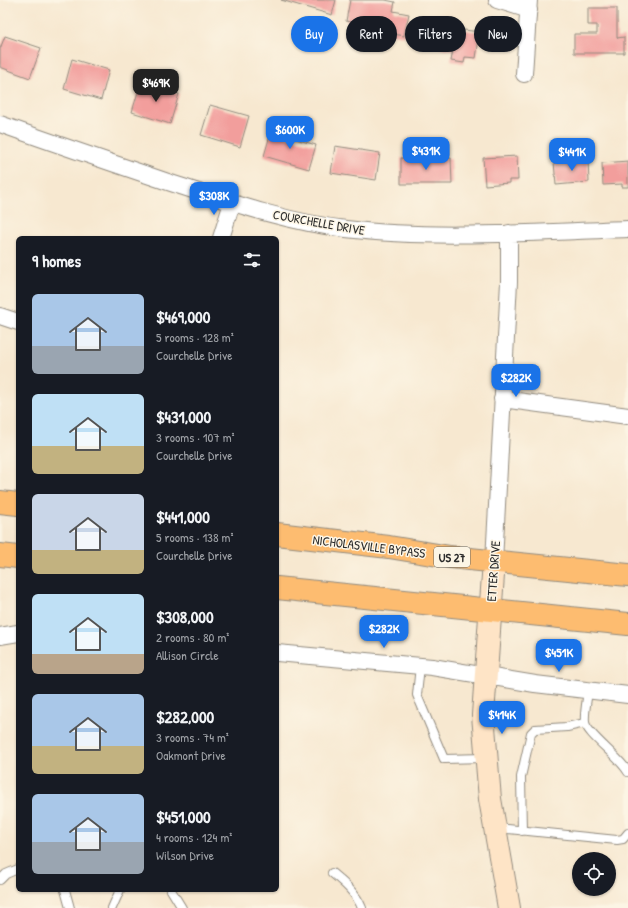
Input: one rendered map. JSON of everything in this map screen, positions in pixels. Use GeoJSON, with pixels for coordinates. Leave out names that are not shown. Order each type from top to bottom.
{"type":"FeatureCollection","features":[{"type":"Feature","properties":{"kind":"highway"},"geometry":{"type":"LineString","coordinates":[[0,502],[16,504]]}},
{"type":"Feature","properties":{"kind":"highway","name":"NICHOLASVILLE BYPASS"},"geometry":{"type":"LineString","coordinates":[[279,534],[494,561],[628,575]]}},
{"type":"Feature","properties":{"kind":"highway"},"geometry":{"type":"LineString","coordinates":[[0,555],[16,557]]}},
{"type":"Feature","properties":{"kind":"highway"},"geometry":{"type":"LineString","coordinates":[[279,588],[628,624]]}},
{"type":"Feature","properties":{"kind":"street"},"geometry":{"type":"LineString","coordinates":[[497,0],[529,5],[524,74]]}},
{"type":"Feature","properties":{"kind":"street","name":"COURCHELLE DRIVE"},"geometry":{"type":"LineString","coordinates":[[0,124],[232,203],[287,219],[346,229],[404,233],[509,233],[628,229]]}},
{"type":"Feature","properties":{"kind":"street"},"geometry":{"type":"LineString","coordinates":[[222,236],[232,203]]}},
{"type":"Feature","properties":{"kind":"street","name":"ETTER DRIVE"},"geometry":{"type":"LineString","coordinates":[[509,233],[509,282],[484,715],[490,799],[509,908]]}},
{"type":"Feature","properties":{"kind":"street"},"geometry":{"type":"LineString","coordinates":[[0,316],[16,321]]}},
{"type":"Feature","properties":{"kind":"street"},"geometry":{"type":"LineString","coordinates":[[502,399],[628,416]]}},
{"type":"Feature","properties":{"kind":"street"},"geometry":{"type":"LineString","coordinates":[[0,636],[16,633]]}},
{"type":"Feature","properties":{"kind":"street"},"geometry":{"type":"LineString","coordinates":[[279,653],[420,666],[487,677],[628,695]]}},
{"type":"Feature","properties":{"kind":"lane"},"geometry":{"type":"LineString","coordinates":[[420,666],[417,695],[444,759],[487,758]]}},
{"type":"Feature","properties":{"kind":"lane"},"geometry":{"type":"LineString","coordinates":[[588,691],[585,723],[590,733],[623,762],[628,772]]}},
{"type":"Feature","properties":{"kind":"lane"},"geometry":{"type":"LineString","coordinates":[[522,831],[521,777],[531,733],[535,729],[567,727],[585,723]]}},
{"type":"Feature","properties":{"kind":"lane"},"geometry":{"type":"LineString","coordinates":[[495,828],[617,840],[624,839],[628,833]]}},
{"type":"Feature","properties":{"kind":"lane"},"geometry":{"type":"LineString","coordinates":[[0,880],[6,874],[16,870]]}},
{"type":"Feature","properties":{"kind":"lane"},"geometry":{"type":"LineString","coordinates":[[332,873],[354,894],[362,908]]}},
{"type":"Feature","properties":{"kind":"lane"},"geometry":{"type":"LineString","coordinates":[[66,892],[70,908]]}},
{"type":"Feature","properties":{"kind":"lane"},"geometry":{"type":"LineString","coordinates":[[112,908],[119,892]]}},
{"type":"Feature","properties":{"kind":"lane"},"geometry":{"type":"LineString","coordinates":[[172,892],[182,908]]}},
{"type":"Feature","properties":{"kind":"building"},"geometry":{"type":"Polygon","coordinates":[[[281,0],[336,0],[332,15],[281,0]]]}},
{"type":"Feature","properties":{"kind":"building"},"geometry":{"type":"Polygon","coordinates":[[[350,0],[385,0],[395,2],[393,11],[409,14],[409,16],[405,16],[404,36],[397,35],[397,16],[347,16],[350,0]]]}},
{"type":"Feature","properties":{"kind":"building"},"geometry":{"type":"Polygon","coordinates":[[[588,8],[617,8],[617,38],[624,37],[624,53],[574,53],[574,34],[597,34],[597,25],[588,25],[588,8]]]}},
{"type":"Feature","properties":{"kind":"building"},"geometry":{"type":"Polygon","coordinates":[[[466,30],[474,31],[474,52],[477,52],[476,58],[465,57],[464,63],[451,61],[453,52],[466,52],[466,30]]]}},
{"type":"Feature","properties":{"kind":"building"},"geometry":{"type":"Polygon","coordinates":[[[5,36],[41,48],[30,78],[0,67],[0,49],[5,36]]]}},
{"type":"Feature","properties":{"kind":"building"},"geometry":{"type":"Polygon","coordinates":[[[72,59],[109,70],[101,100],[64,89],[72,59]]]}},
{"type":"Feature","properties":{"kind":"building"},"geometry":{"type":"Polygon","coordinates":[[[141,82],[179,94],[170,124],[132,112],[141,82]]]}},
{"type":"Feature","properties":{"kind":"building"},"geometry":{"type":"Polygon","coordinates":[[[210,105],[249,116],[240,147],[201,135],[210,105]]]}},
{"type":"Feature","properties":{"kind":"building"},"geometry":{"type":"Polygon","coordinates":[[[271,132],[316,145],[309,169],[264,156],[271,132]]]}},
{"type":"Feature","properties":{"kind":"building"},"geometry":{"type":"Polygon","coordinates":[[[335,146],[380,153],[376,180],[331,173],[335,146]]]}},
{"type":"Feature","properties":{"kind":"building"},"geometry":{"type":"Polygon","coordinates":[[[517,156],[518,180],[509,180],[509,183],[485,185],[483,158],[517,156]]]}},
{"type":"Feature","properties":{"kind":"building"},"geometry":{"type":"Polygon","coordinates":[[[401,158],[451,158],[452,184],[401,184],[401,158]]]}},
{"type":"Feature","properties":{"kind":"building"},"geometry":{"type":"Polygon","coordinates":[[[588,160],[589,182],[556,185],[554,162],[588,160]]]}},
{"type":"Feature","properties":{"kind":"building"},"geometry":{"type":"Polygon","coordinates":[[[628,161],[628,187],[622,187],[622,184],[603,185],[602,163],[628,161]]]}}]}
